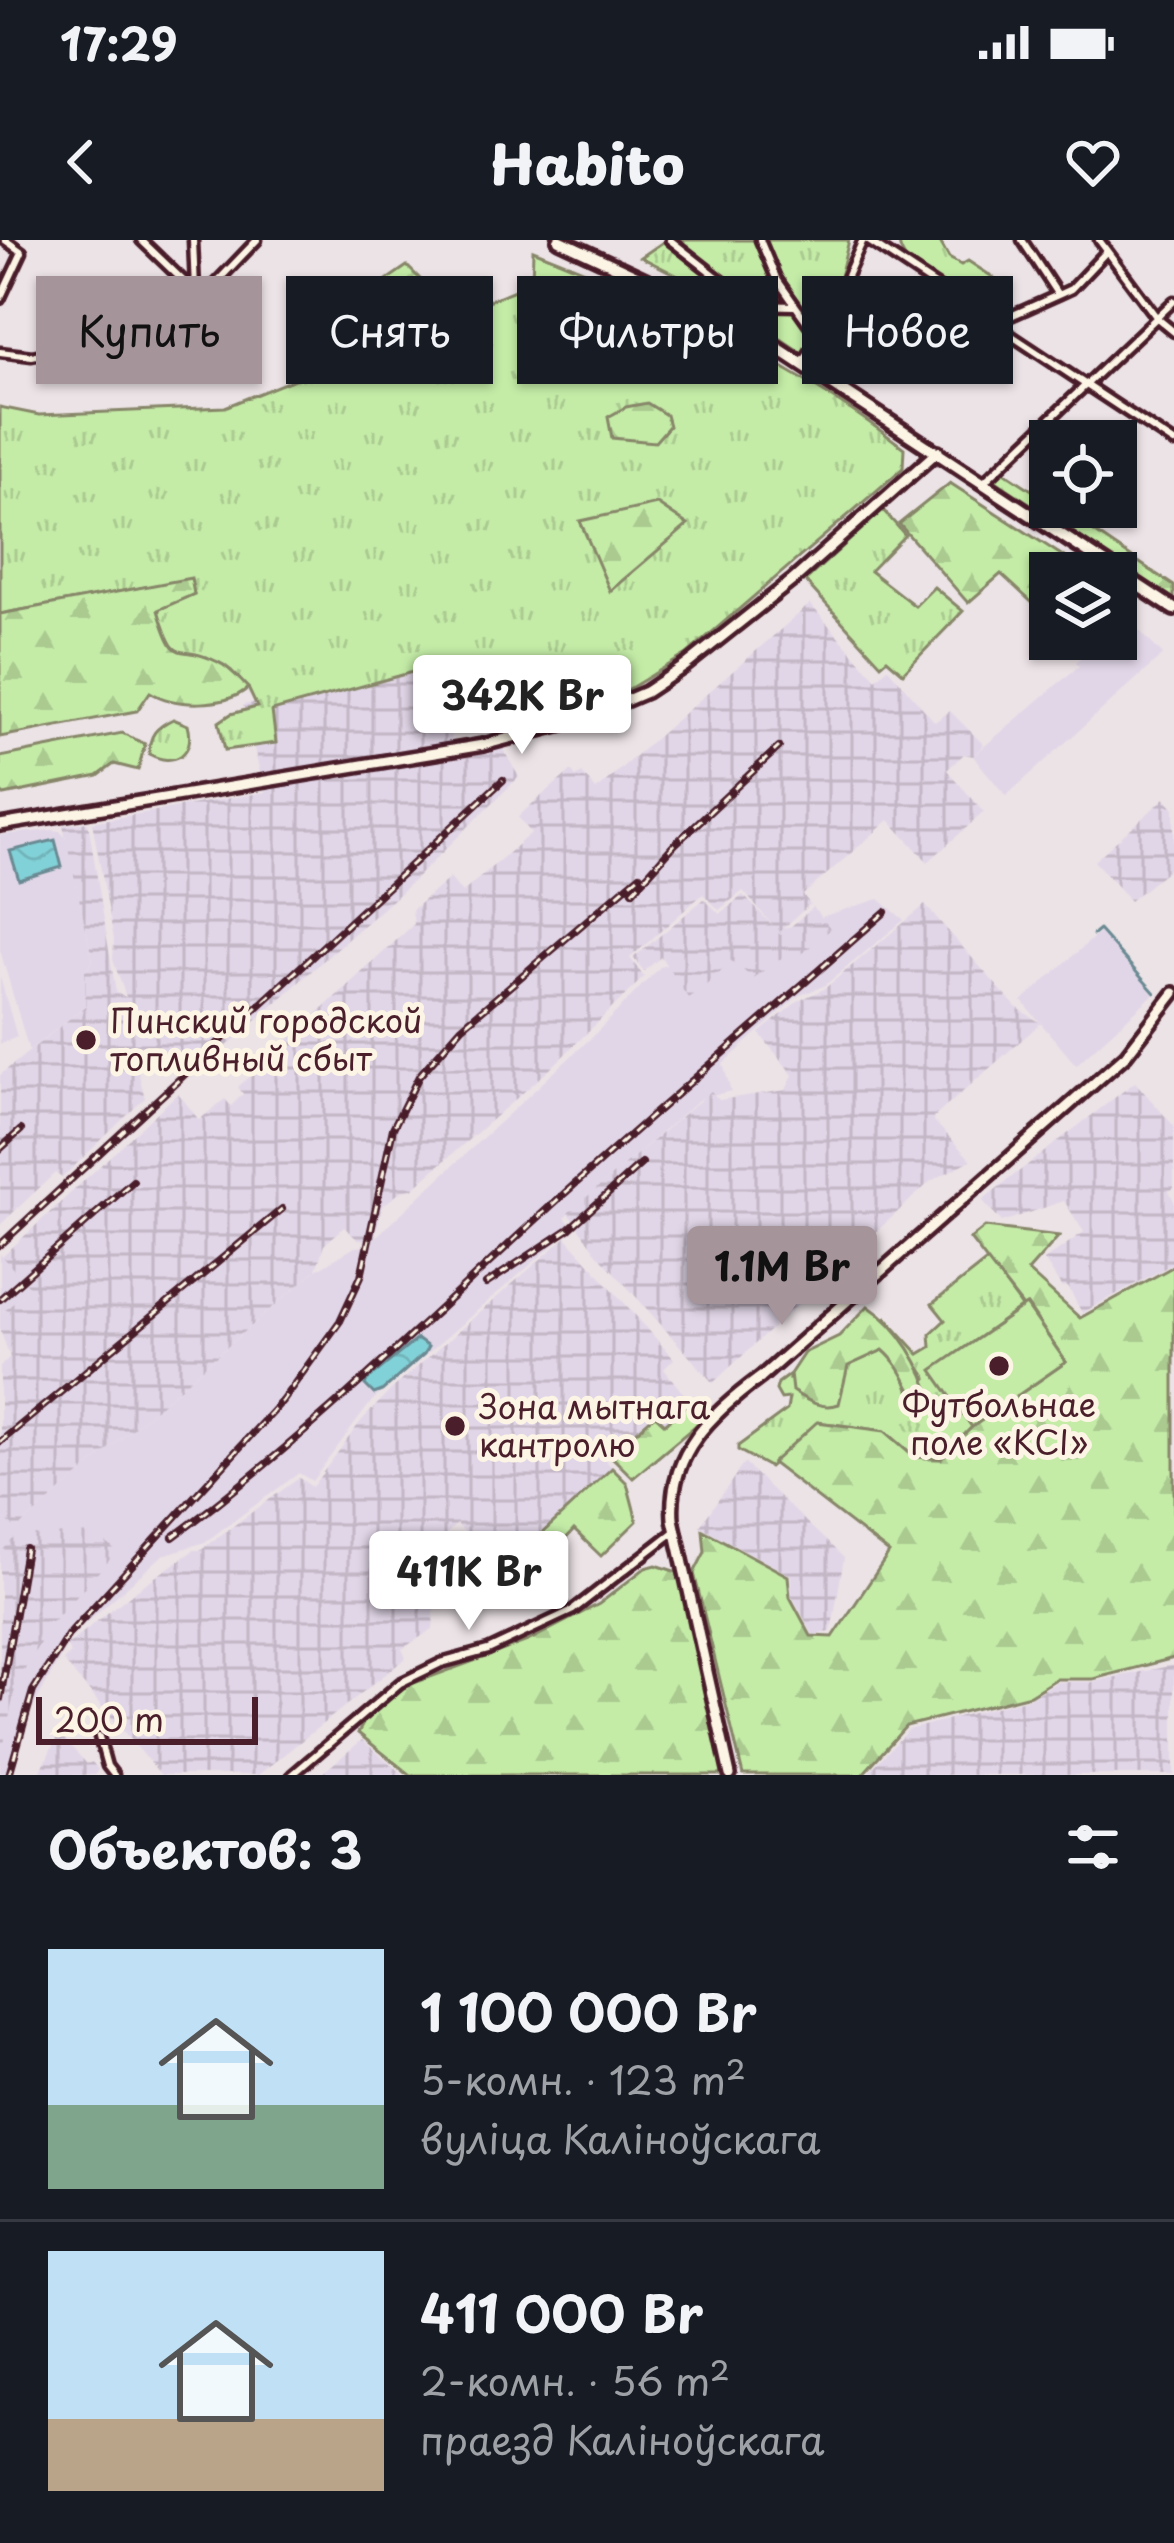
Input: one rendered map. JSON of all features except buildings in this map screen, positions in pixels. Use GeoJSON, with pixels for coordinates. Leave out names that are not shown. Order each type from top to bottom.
{"type":"FeatureCollection","features":[{"type":"Feature","properties":{"kind":"main road"},"geometry":{"type":"LineString","coordinates":[[559,240],[744,326],[802,363]]}},
{"type":"Feature","properties":{"kind":"main road"},"geometry":{"type":"LineString","coordinates":[[834,384],[1174,609]]}},
{"type":"Feature","properties":{"kind":"street"},"geometry":{"type":"LineString","coordinates":[[0,298],[22,252],[5,240]]}},
{"type":"Feature","properties":{"kind":"street"},"geometry":{"type":"LineString","coordinates":[[141,240],[178,276]]}},
{"type":"Feature","properties":{"kind":"street"},"geometry":{"type":"LineString","coordinates":[[193,240],[194,276]]}},
{"type":"Feature","properties":{"kind":"street"},"geometry":{"type":"LineString","coordinates":[[222,276],[257,240]]}},
{"type":"Feature","properties":{"kind":"street"},"geometry":{"type":"LineString","coordinates":[[670,240],[753,305],[795,306]]}},
{"type":"Feature","properties":{"kind":"street"},"geometry":{"type":"LineString","coordinates":[[760,240],[776,278],[802,316]]}},
{"type":"Feature","properties":{"kind":"street"},"geometry":{"type":"LineString","coordinates":[[848,276],[865,240],[920,276]]}},
{"type":"Feature","properties":{"kind":"street"},"geometry":{"type":"LineString","coordinates":[[1022,240],[1058,296]]}},
{"type":"Feature","properties":{"kind":"street"},"geometry":{"type":"LineString","coordinates":[[1013,315],[1071,289],[1104,244],[1157,318],[1174,332]]}},
{"type":"Feature","properties":{"kind":"street"},"geometry":{"type":"LineString","coordinates":[[985,481],[1174,301]]}},
{"type":"Feature","properties":{"kind":"street"},"geometry":{"type":"LineString","coordinates":[[1013,337],[1174,443]]}},
{"type":"Feature","properties":{"kind":"street"},"geometry":{"type":"LineString","coordinates":[[0,352],[36,355]]}},
{"type":"Feature","properties":{"kind":"street"},"geometry":{"type":"LineString","coordinates":[[0,825],[483,746],[585,718],[646,692],[685,666],[793,580],[938,451]]}},
{"type":"Feature","properties":{"kind":"street"},"geometry":{"type":"LineString","coordinates":[[730,1775],[675,1531],[672,1504],[678,1468],[688,1448],[720,1407],[761,1377],[1126,1055],[1174,993]]}},
{"type":"Feature","properties":{"kind":"street"},"geometry":{"type":"LineString","coordinates":[[292,1775],[400,1683],[573,1610],[675,1531]]}},
{"type":"Feature","properties":{"kind":"street"},"geometry":{"type":"LineString","coordinates":[[99,1737],[114,1775]]}},
{"type":"Feature","properties":{"kind":"shaded area"},"geometry":{"type":"Polygon","coordinates":[[[810,604],[876,679],[888,668],[935,722],[950,711],[984,745],[973,756],[964,754],[947,770],[984,812],[928,862],[889,820],[803,895],[810,904],[778,933],[813,907],[831,929],[802,954],[776,960],[754,979],[730,960],[715,979],[688,998],[661,957],[644,971],[633,958],[704,899],[720,914],[743,895],[774,927],[743,891],[719,910],[703,894],[630,958],[644,977],[549,1070],[412,1189],[382,1206],[374,1241],[358,1240],[344,1227],[324,1245],[316,1270],[17,1529],[0,1516],[0,1366],[10,1357],[0,1330],[0,1314],[30,1287],[2,1257],[178,1093],[199,1120],[225,1099],[231,1106],[243,1094],[238,1087],[414,924],[412,910],[450,878],[462,893],[531,833],[518,817],[532,804],[571,771],[576,777],[582,773],[596,790],[810,604]]]}},
{"type":"Feature","properties":{"kind":"shaded area"},"geometry":{"type":"Polygon","coordinates":[[[1137,628],[1163,655],[1006,796],[973,756],[1079,666],[1076,662],[1137,660],[1137,628]]]}},
{"type":"Feature","properties":{"kind":"shaded area"},"geometry":{"type":"Polygon","coordinates":[[[433,669],[456,756],[503,749],[519,777],[412,882],[192,1077],[143,1047],[133,1052],[145,1098],[62,1178],[55,1173],[0,1225],[0,1075],[85,1006],[85,971],[93,962],[63,825],[88,822],[116,993],[126,997],[113,960],[114,939],[92,822],[265,792],[243,705],[433,669]]]}},
{"type":"Feature","properties":{"kind":"shaded area"},"geometry":{"type":"Polygon","coordinates":[[[1165,798],[1174,808],[1174,865],[1130,901],[1094,861],[1165,798]]]}},
{"type":"Feature","properties":{"kind":"shaded area"},"geometry":{"type":"Polygon","coordinates":[[[52,830],[67,839],[93,962],[85,971],[85,1006],[29,1051],[0,950],[0,835],[52,830]]]}},
{"type":"Feature","properties":{"kind":"shaded area"},"geometry":{"type":"Polygon","coordinates":[[[879,899],[904,920],[824,986],[798,996],[723,1064],[731,1091],[700,1099],[565,1217],[569,1223],[564,1236],[372,1401],[312,1481],[299,1473],[205,1542],[163,1555],[73,1634],[31,1711],[11,1760],[11,1775],[0,1775],[0,1516],[18,1528],[316,1270],[355,1247],[366,1246],[592,1037],[660,967],[879,899]]]}},
{"type":"Feature","properties":{"kind":"shaded area"},"geometry":{"type":"Polygon","coordinates":[[[925,905],[1016,1007],[1041,1023],[932,1119],[971,1160],[931,1181],[713,1383],[595,1251],[568,1213],[711,1091],[719,1100],[786,1090],[793,1075],[759,1033],[798,1001],[824,989],[925,905]]]}},
{"type":"Feature","properties":{"kind":"shaded area"},"geometry":{"type":"Polygon","coordinates":[[[1100,932],[1154,994],[1076,1065],[1022,1001],[1100,932]]]}},
{"type":"Feature","properties":{"kind":"shaded area"},"geometry":{"type":"Polygon","coordinates":[[[0,977],[17,1037],[0,1044],[0,977]]]}},
{"type":"Feature","properties":{"kind":"shaded area"},"geometry":{"type":"Polygon","coordinates":[[[1135,1082],[1174,1126],[1174,1188],[1169,1191],[1174,1201],[1174,1263],[1082,1313],[1068,1287],[1062,1288],[1044,1260],[1084,1232],[1064,1201],[1002,1222],[982,1200],[1135,1082]]]}},
{"type":"Feature","properties":{"kind":"shaded area"},"geometry":{"type":"Polygon","coordinates":[[[566,1237],[674,1359],[664,1369],[690,1402],[664,1424],[654,1415],[605,1459],[612,1468],[501,1571],[457,1524],[408,1569],[435,1600],[433,1629],[402,1649],[406,1658],[258,1775],[161,1775],[63,1661],[71,1653],[66,1646],[135,1591],[299,1478],[312,1487],[361,1421],[392,1389],[566,1237]]]}},
{"type":"Feature","properties":{"kind":"shaded area"},"geometry":{"type":"Polygon","coordinates":[[[0,1254],[31,1287],[0,1314],[0,1254]]]}},
{"type":"Feature","properties":{"kind":"shaded area"},"geometry":{"type":"Polygon","coordinates":[[[744,1463],[844,1558],[831,1632],[813,1635],[791,1594],[792,1576],[700,1526],[744,1463]]]}},
{"type":"Feature","properties":{"kind":"shaded area"},"geometry":{"type":"Polygon","coordinates":[[[95,1533],[117,1552],[52,1622],[16,1684],[0,1764],[0,1553],[16,1536],[95,1533]]]}},
{"type":"Feature","properties":{"kind":"shaded area"},"geometry":{"type":"Polygon","coordinates":[[[1174,1665],[1174,1775],[866,1775],[908,1730],[1029,1698],[1057,1682],[1092,1682],[1174,1665]]]}},
{"type":"Feature","properties":{"kind":"shaded area"},"geometry":{"type":"Polygon","coordinates":[[[57,1737],[87,1764],[92,1762],[98,1769],[95,1775],[39,1775],[57,1737]]]}},
{"type":"Feature","properties":{"kind":"shaded area"},"geometry":{"type":"Polygon","coordinates":[[[362,1740],[404,1775],[320,1775],[362,1740]]]}},
{"type":"Feature","properties":{"kind":"green space"},"geometry":{"type":"Polygon","coordinates":[[[666,240],[849,240],[840,276],[802,276],[802,353],[778,337],[778,276],[678,276],[641,257],[666,240]]]}},
{"type":"Feature","properties":{"kind":"green space"},"geometry":{"type":"Polygon","coordinates":[[[899,240],[939,240],[949,258],[961,265],[968,261],[991,276],[925,276],[902,252],[899,240]]]}},
{"type":"Feature","properties":{"kind":"green space"},"geometry":{"type":"Polygon","coordinates":[[[533,250],[596,276],[532,276],[533,250]]]}},
{"type":"Feature","properties":{"kind":"green space"},"geometry":{"type":"Polygon","coordinates":[[[407,266],[417,276],[393,276],[407,266]]]}},
{"type":"Feature","properties":{"kind":"green space"},"geometry":{"type":"Polygon","coordinates":[[[517,289],[517,384],[778,384],[778,365],[904,448],[903,468],[687,654],[619,695],[533,721],[434,666],[272,711],[276,743],[225,750],[219,722],[257,707],[248,688],[207,657],[182,655],[169,644],[157,610],[194,594],[190,579],[0,614],[0,407],[39,415],[225,407],[286,382],[493,384],[493,299],[517,289]]]}},
{"type":"Feature","properties":{"kind":"green space"},"geometry":{"type":"Polygon","coordinates":[[[647,403],[666,415],[669,426],[655,442],[612,438],[608,417],[647,403]]]}},
{"type":"Feature","properties":{"kind":"green space"},"geometry":{"type":"Polygon","coordinates":[[[1000,469],[1029,488],[1029,503],[993,479],[1000,469]]]}},
{"type":"Feature","properties":{"kind":"green space"},"geometry":{"type":"Polygon","coordinates":[[[950,483],[1057,552],[1029,552],[1029,600],[1001,574],[968,603],[899,524],[950,483]]]}},
{"type":"Feature","properties":{"kind":"green space"},"geometry":{"type":"Polygon","coordinates":[[[657,504],[688,525],[610,591],[580,521],[657,504]]]}},
{"type":"Feature","properties":{"kind":"green space"},"geometry":{"type":"Polygon","coordinates":[[[883,510],[905,535],[870,571],[915,606],[934,587],[963,611],[903,673],[887,659],[881,664],[805,581],[883,510]]]}},
{"type":"Feature","properties":{"kind":"green space"},"geometry":{"type":"Polygon","coordinates":[[[1067,528],[1088,528],[1124,552],[1103,552],[1067,528]]]}},
{"type":"Feature","properties":{"kind":"green space"},"geometry":{"type":"Polygon","coordinates":[[[1137,561],[1174,586],[1174,599],[1137,574],[1137,561]]]}},
{"type":"Feature","properties":{"kind":"green space"},"geometry":{"type":"Polygon","coordinates":[[[191,578],[194,594],[158,610],[169,641],[179,651],[222,664],[248,688],[226,699],[199,703],[172,701],[150,692],[137,711],[0,737],[0,614],[191,578]]]}},
{"type":"Feature","properties":{"kind":"green space"},"geometry":{"type":"Polygon","coordinates":[[[173,719],[188,725],[186,751],[174,759],[149,754],[155,732],[173,719]]]}},
{"type":"Feature","properties":{"kind":"green space"},"geometry":{"type":"Polygon","coordinates":[[[122,733],[145,744],[138,770],[114,764],[98,776],[4,795],[0,791],[0,757],[122,733]]]}},
{"type":"Feature","properties":{"kind":"green space"},"geometry":{"type":"Polygon","coordinates":[[[985,1227],[1059,1236],[1028,1271],[1080,1318],[1174,1266],[1174,1658],[1093,1679],[1056,1679],[1030,1695],[906,1726],[862,1775],[743,1775],[694,1573],[705,1552],[703,1530],[788,1576],[790,1597],[811,1636],[833,1637],[889,1553],[772,1463],[817,1422],[885,1431],[915,1457],[941,1459],[972,1427],[1066,1362],[1027,1305],[1023,1307],[970,1239],[985,1227]]]}},
{"type":"Feature","properties":{"kind":"green space"},"geometry":{"type":"Polygon","coordinates":[[[988,1260],[1022,1307],[933,1370],[972,1427],[941,1459],[915,1457],[885,1431],[818,1422],[769,1467],[738,1450],[787,1410],[789,1398],[781,1399],[776,1390],[790,1374],[789,1379],[844,1373],[848,1366],[883,1350],[900,1365],[911,1395],[927,1378],[885,1317],[919,1354],[931,1347],[930,1334],[945,1320],[932,1304],[988,1260]]]}},
{"type":"Feature","properties":{"kind":"green space","name":"Футбольнае поле «КСІ»"},"geometry":{"type":"Polygon","coordinates":[[[1026,1305],[1066,1362],[972,1427],[932,1370],[1026,1305]]]}},
{"type":"Feature","properties":{"kind":"green space"},"geometry":{"type":"Polygon","coordinates":[[[868,1306],[900,1336],[916,1362],[932,1402],[925,1414],[883,1350],[848,1366],[839,1404],[820,1405],[792,1391],[790,1374],[804,1353],[839,1336],[868,1306]]]}},
{"type":"Feature","properties":{"kind":"green space"},"geometry":{"type":"Polygon","coordinates":[[[690,1402],[701,1421],[633,1478],[610,1455],[655,1415],[665,1424],[690,1402]]]}},
{"type":"Feature","properties":{"kind":"green space"},"geometry":{"type":"Polygon","coordinates":[[[612,1468],[627,1483],[637,1521],[601,1556],[574,1530],[559,1546],[537,1538],[612,1468]]]}},
{"type":"Feature","properties":{"kind":"green space"},"geometry":{"type":"Polygon","coordinates":[[[656,1565],[677,1572],[682,1584],[726,1775],[410,1775],[358,1733],[366,1718],[403,1687],[528,1641],[599,1604],[645,1568],[656,1565]]]}},
{"type":"Feature","properties":{"kind":"water"},"geometry":{"type":"Polygon","coordinates":[[[55,840],[62,867],[19,880],[10,851],[55,840]]]}},
{"type":"Feature","properties":{"kind":"water"},"geometry":{"type":"Polygon","coordinates":[[[417,1339],[428,1347],[424,1354],[374,1394],[365,1385],[367,1380],[417,1339]]]}},
{"type":"Feature","properties":{"kind":"waterway"},"geometry":{"type":"LineString","coordinates":[[1093,935],[1099,930],[1155,993]]}},
{"type":"Feature","properties":{"kind":"railway"},"geometry":{"type":"LineString","coordinates":[[633,891],[675,844],[779,747]]}},
{"type":"Feature","properties":{"kind":"railway"},"geometry":{"type":"LineString","coordinates":[[0,1245],[503,780]]}},
{"type":"Feature","properties":{"kind":"railway"},"geometry":{"type":"LineString","coordinates":[[9,1775],[33,1691],[68,1635],[282,1401],[340,1321],[361,1276],[393,1128],[419,1076],[462,1027],[640,875]]}},
{"type":"Feature","properties":{"kind":"railway"},"geometry":{"type":"LineString","coordinates":[[173,1537],[317,1421],[585,1175],[885,912]]}},
{"type":"Feature","properties":{"kind":"railway"},"geometry":{"type":"LineString","coordinates":[[0,1149],[21,1130]]}},
{"type":"Feature","properties":{"kind":"railway"},"geometry":{"type":"LineString","coordinates":[[486,1284],[569,1229],[642,1163]]}},
{"type":"Feature","properties":{"kind":"railway"},"geometry":{"type":"LineString","coordinates":[[0,1299],[133,1181]]}},
{"type":"Feature","properties":{"kind":"railway"},"geometry":{"type":"LineString","coordinates":[[0,1442],[282,1209]]}},
{"type":"Feature","properties":{"kind":"railway"},"geometry":{"type":"LineString","coordinates":[[0,1699],[26,1549]]}},
{"type":"Feature","properties":{"kind":"place","name":"Пинский городской топливный сбыт"},"geometry":{"type":"Point","coordinates":[86,1040]}},
{"type":"Feature","properties":{"kind":"place","name":"Футбольнае поле «КСІ»"},"geometry":{"type":"Point","coordinates":[999,1366]}},
{"type":"Feature","properties":{"kind":"place","name":"Зона мытнага кантролю"},"geometry":{"type":"Point","coordinates":[455,1426]}}]}
